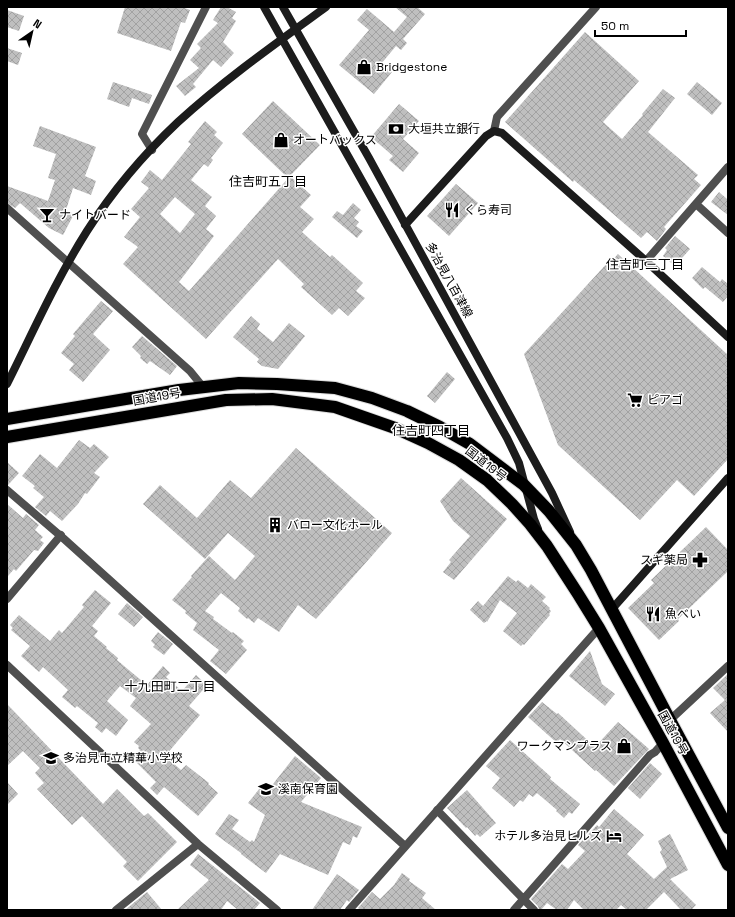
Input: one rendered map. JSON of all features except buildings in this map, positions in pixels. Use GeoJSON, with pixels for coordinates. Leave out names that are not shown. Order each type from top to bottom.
{"type":"FeatureCollection","features":[{"type":"Feature","properties":{"kind":"highway","name":"国道19号"},"geometry":{"type":"LineString","coordinates":[[7,419],[179,390],[239,383],[335,388],[372,398],[407,411],[440,426],[470,444],[524,485],[549,511],[576,545],[612,609],[728,828]]}},
{"type":"Feature","properties":{"kind":"highway","name":"国道19号"},"geometry":{"type":"LineString","coordinates":[[7,437],[226,400],[272,399],[335,407],[395,428],[459,460],[486,480],[512,504],[547,546],[599,628],[663,743],[728,865]]}},
{"type":"Feature","properties":{"kind":"main road"},"geometry":{"type":"LineString","coordinates":[[264,7],[506,438],[519,463],[534,519],[547,546]]}},
{"type":"Feature","properties":{"kind":"main road","name":"多治見八百津線"},"geometry":{"type":"LineString","coordinates":[[283,7],[369,158],[552,493],[576,545]]}},
{"type":"Feature","properties":{"kind":"main road"},"geometry":{"type":"LineString","coordinates":[[7,384],[49,297],[68,262],[88,230],[118,188],[177,123],[213,92],[281,39],[326,7]]}},
{"type":"Feature","properties":{"kind":"main road"},"geometry":{"type":"LineString","coordinates":[[405,225],[486,136],[494,131],[502,133],[646,261],[728,337]]}},
{"type":"Feature","properties":{"kind":"main road"},"geometry":{"type":"LineString","coordinates":[[612,609],[728,478]]}},
{"type":"Feature","properties":{"kind":"street"},"geometry":{"type":"LineString","coordinates":[[152,150],[142,134],[205,7]]}},
{"type":"Feature","properties":{"kind":"street"},"geometry":{"type":"LineString","coordinates":[[494,131],[497,117],[596,7]]}},
{"type":"Feature","properties":{"kind":"street"},"geometry":{"type":"LineString","coordinates":[[646,261],[728,167]]}},
{"type":"Feature","properties":{"kind":"street"},"geometry":{"type":"LineString","coordinates":[[696,204],[728,233]]}},
{"type":"Feature","properties":{"kind":"street"},"geometry":{"type":"LineString","coordinates":[[7,208],[190,371],[203,387]]}},
{"type":"Feature","properties":{"kind":"street"},"geometry":{"type":"LineString","coordinates":[[7,490],[61,535],[405,846]]}},
{"type":"Feature","properties":{"kind":"street"},"geometry":{"type":"LineString","coordinates":[[7,599],[61,535]]}},
{"type":"Feature","properties":{"kind":"street"},"geometry":{"type":"LineString","coordinates":[[348,910],[599,628]]}},
{"type":"Feature","properties":{"kind":"street"},"geometry":{"type":"LineString","coordinates":[[7,665],[198,844],[277,910]]}},
{"type":"Feature","properties":{"kind":"street"},"geometry":{"type":"LineString","coordinates":[[670,720],[728,666]]}},
{"type":"Feature","properties":{"kind":"street"},"geometry":{"type":"LineString","coordinates":[[514,910],[646,760],[663,743]]}},
{"type":"Feature","properties":{"kind":"street"},"geometry":{"type":"LineString","coordinates":[[438,810],[534,910]]}},
{"type":"Feature","properties":{"kind":"street"},"geometry":{"type":"LineString","coordinates":[[119,909],[198,844]]}},
{"type":"Feature","properties":{"kind":"place","name":"Bridgestone"},"geometry":{"type":"Point","coordinates":[364,67]}},
{"type":"Feature","properties":{"kind":"place","name":"大垣共立銀行"},"geometry":{"type":"Point","coordinates":[396,129]}},
{"type":"Feature","properties":{"kind":"place","name":"オートバックス"},"geometry":{"type":"Point","coordinates":[281,140]}},
{"type":"Feature","properties":{"kind":"place","name":"くら寿司"},"geometry":{"type":"Point","coordinates":[452,210]}},
{"type":"Feature","properties":{"kind":"place","name":"ナイトバード"},"geometry":{"type":"Point","coordinates":[47,215]}},
{"type":"Feature","properties":{"kind":"place","name":"ピアゴ"},"geometry":{"type":"Point","coordinates":[635,400]}},
{"type":"Feature","properties":{"kind":"place","name":"バロー文化ホール"},"geometry":{"type":"Point","coordinates":[275,525]}},
{"type":"Feature","properties":{"kind":"place","name":"スギ薬局"},"geometry":{"type":"Point","coordinates":[700,560]}},
{"type":"Feature","properties":{"kind":"place","name":"魚べい"},"geometry":{"type":"Point","coordinates":[653,614]}},
{"type":"Feature","properties":{"kind":"place","name":"ワークマンプラス"},"geometry":{"type":"Point","coordinates":[624,746]}},
{"type":"Feature","properties":{"kind":"place","name":"多治見市立精華小学校"},"geometry":{"type":"Point","coordinates":[51,758]}},
{"type":"Feature","properties":{"kind":"place","name":"溪南保育園"},"geometry":{"type":"Point","coordinates":[266,789]}},
{"type":"Feature","properties":{"kind":"place","name":"ホテル多治見ヒルズ"},"geometry":{"type":"Point","coordinates":[614,836]}},
{"type":"Feature","properties":{"kind":"district","name":"住吉町五丁目"},"geometry":{"type":"Point","coordinates":[268,181]}},
{"type":"Feature","properties":{"kind":"district","name":"住吉町三丁目"},"geometry":{"type":"Point","coordinates":[645,264]}},
{"type":"Feature","properties":{"kind":"district","name":"住吉町四丁目"},"geometry":{"type":"Point","coordinates":[431,430]}},
{"type":"Feature","properties":{"kind":"district","name":"十九田町二丁目"},"geometry":{"type":"Point","coordinates":[170,686]}}]}
